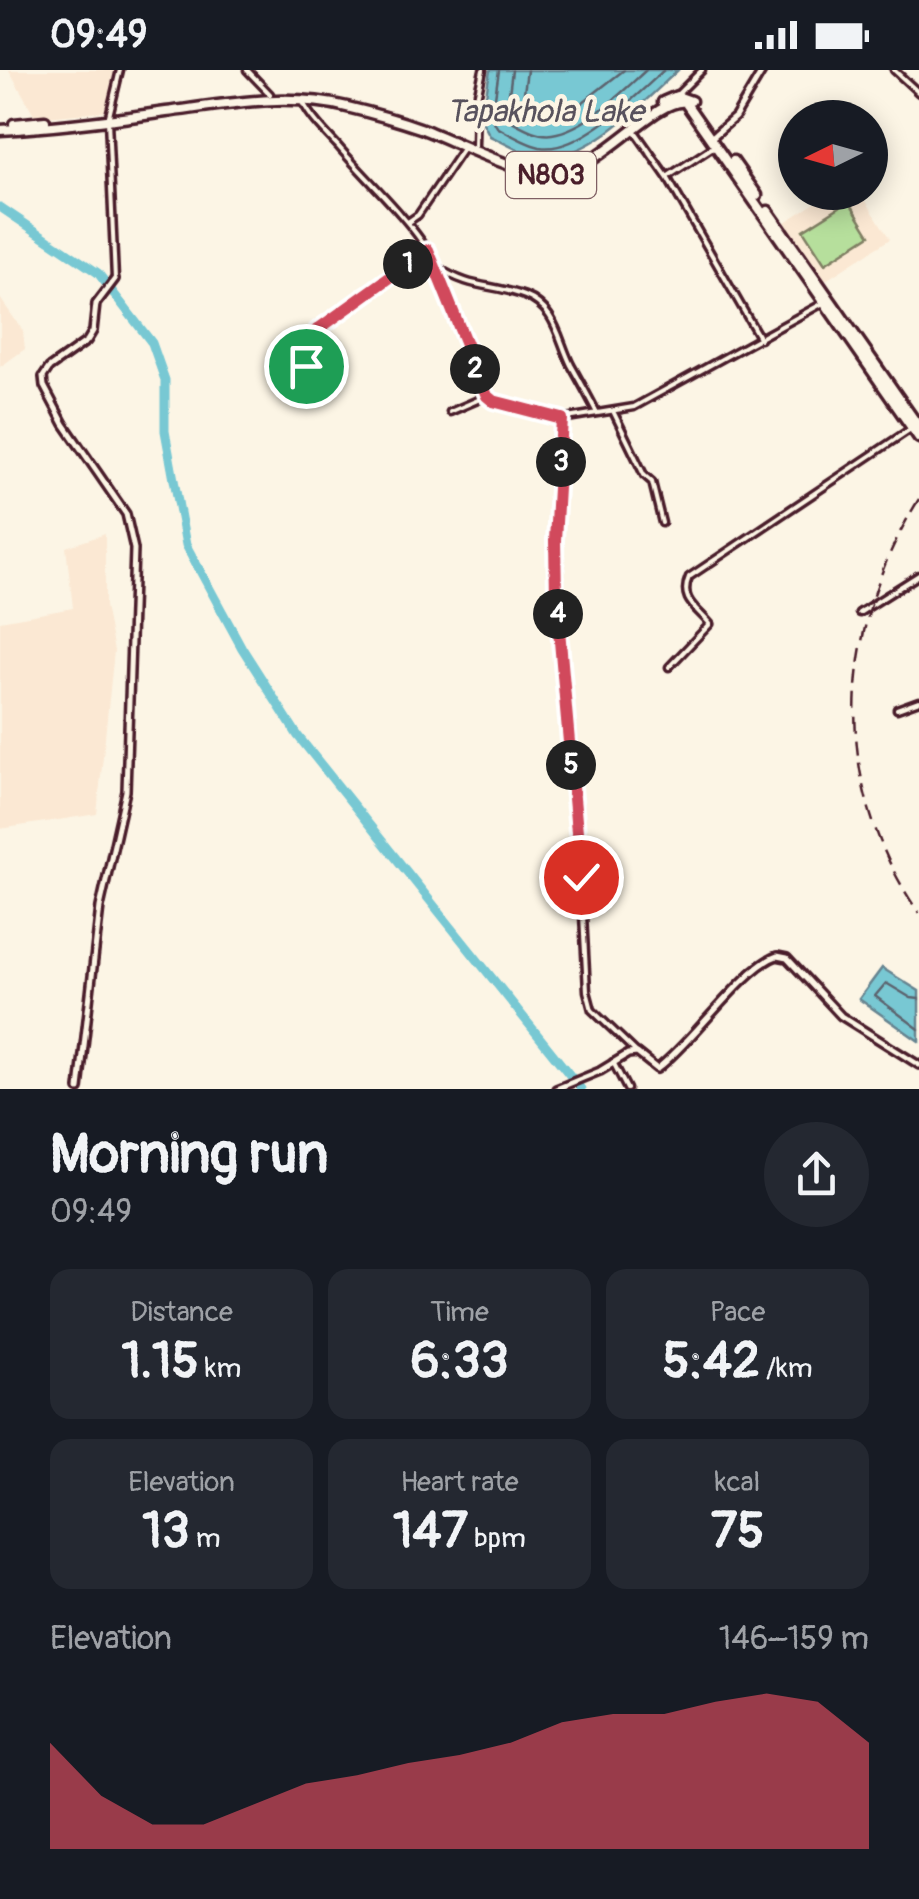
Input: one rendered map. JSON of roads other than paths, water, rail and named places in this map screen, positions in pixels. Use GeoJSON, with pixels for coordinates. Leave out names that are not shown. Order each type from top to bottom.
{"type":"FeatureCollection","features":[{"type":"Feature","properties":{"kind":"highway","name":"N803"},"geometry":{"type":"LineString","coordinates":[[0,128],[108,118],[270,94],[319,96],[540,171],[554,171],[582,164],[667,104],[681,101],[696,114],[760,203],[916,428],[919,438]]}},
{"type":"Feature","properties":{"kind":"highway","name":"N803"},"geometry":{"type":"LineString","coordinates":[[582,164],[654,108],[677,96],[688,98],[714,139]]}},
{"type":"Feature","properties":{"kind":"highway","name":"N803"},"geometry":{"type":"LineString","coordinates":[[208,104],[303,99],[380,114]]}},
{"type":"Feature","properties":{"kind":"street"},"geometry":{"type":"LineString","coordinates":[[79,1089],[100,907],[126,791],[134,548],[126,514],[64,424],[43,377],[49,368],[87,342],[94,331],[98,298],[115,279],[108,118],[120,70]]}},
{"type":"Feature","properties":{"kind":"street"},"geometry":{"type":"LineString","coordinates":[[247,70],[270,94]]}},
{"type":"Feature","properties":{"kind":"street"},"geometry":{"type":"LineString","coordinates":[[407,222],[418,214],[466,144],[483,70]]}},
{"type":"Feature","properties":{"kind":"street"},"geometry":{"type":"LineString","coordinates":[[677,96],[702,70]]}},
{"type":"Feature","properties":{"kind":"street"},"geometry":{"type":"LineString","coordinates":[[667,177],[714,139],[742,108],[763,70]]}},
{"type":"Feature","properties":{"kind":"street"},"geometry":{"type":"LineString","coordinates":[[894,70],[919,93]]}},
{"type":"Feature","properties":{"kind":"street"},"geometry":{"type":"LineString","coordinates":[[303,99],[318,124],[428,250],[487,396],[493,401],[562,419],[646,403],[826,301]]}},
{"type":"Feature","properties":{"kind":"street"},"geometry":{"type":"LineString","coordinates":[[634,130],[667,177],[760,339]]}},
{"type":"Feature","properties":{"kind":"street"},"geometry":{"type":"LineString","coordinates":[[301,371],[310,360],[317,330],[428,250]]}},
{"type":"Feature","properties":{"kind":"street"},"geometry":{"type":"LineString","coordinates":[[437,267],[459,281],[520,294],[538,302],[552,318],[597,414]]}},
{"type":"Feature","properties":{"kind":"street"},"geometry":{"type":"LineString","coordinates":[[450,412],[487,396]]}},
{"type":"Feature","properties":{"kind":"street"},"geometry":{"type":"LineString","coordinates":[[613,411],[644,475],[652,482],[662,522]]}},
{"type":"Feature","properties":{"kind":"street"},"geometry":{"type":"LineString","coordinates":[[562,419],[556,596],[588,1002],[592,1010],[657,1068],[685,1046],[762,965],[777,956],[788,958],[841,1016],[919,1066]]}},
{"type":"Feature","properties":{"kind":"street"},"geometry":{"type":"LineString","coordinates":[[669,667],[710,624],[687,601],[685,586],[689,577],[916,428]]}},
{"type":"Feature","properties":{"kind":"street"},"geometry":{"type":"LineString","coordinates":[[858,613],[919,575]]}},
{"type":"Feature","properties":{"kind":"street"},"geometry":{"type":"LineString","coordinates":[[897,709],[919,701]]}},
{"type":"Feature","properties":{"kind":"street"},"geometry":{"type":"LineString","coordinates":[[556,1089],[637,1053]]}},
{"type":"Feature","properties":{"kind":"street"},"geometry":{"type":"LineString","coordinates":[[613,1062],[627,1089]]}},
{"type":"Feature","properties":{"kind":"water","name":"Tapakhola Lake"},"geometry":{"type":"Polygon","coordinates":[[[490,70],[678,70],[597,139],[559,156],[541,157],[490,136],[482,121],[490,70]]]}},
{"type":"Feature","properties":{"kind":"water"},"geometry":{"type":"Polygon","coordinates":[[[882,968],[919,991],[919,1041],[859,999],[882,968]]]}},
{"type":"Feature","properties":{"kind":"waterway"},"geometry":{"type":"LineString","coordinates":[[0,207],[98,273],[152,343],[165,380],[165,431],[186,545],[242,648],[298,736],[581,1089]]}},
{"type":"Feature","properties":{"kind":"railway"},"geometry":{"type":"LineString","coordinates":[[919,499],[892,549],[872,600],[860,653],[855,706],[859,760],[870,812],[890,864],[919,913]]}}]}
